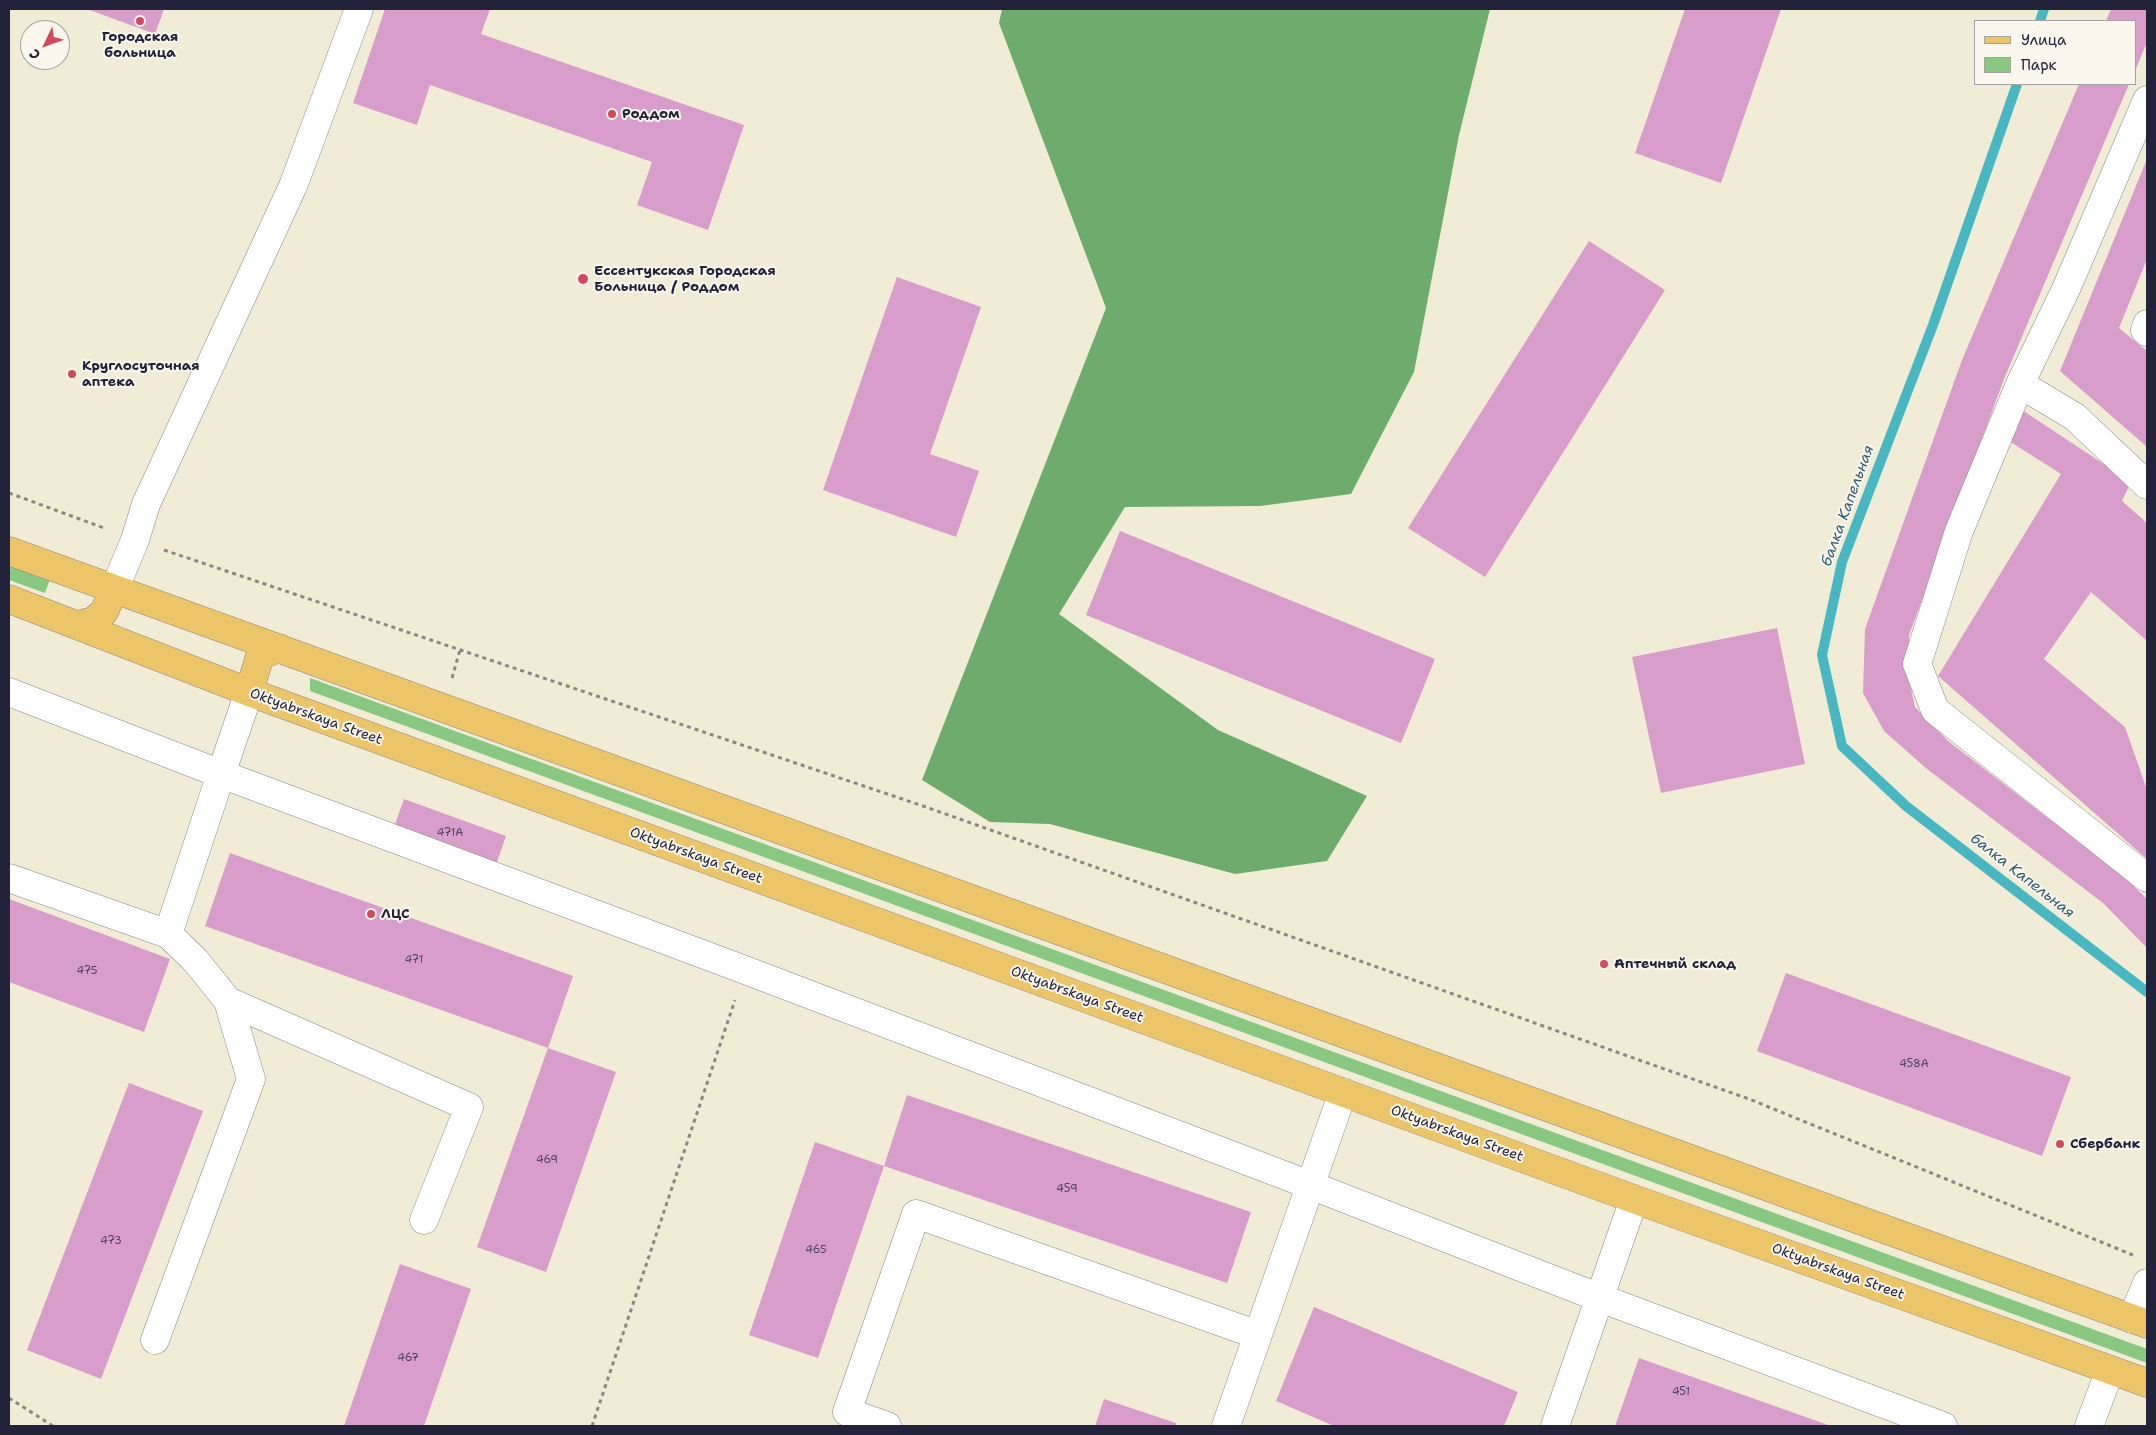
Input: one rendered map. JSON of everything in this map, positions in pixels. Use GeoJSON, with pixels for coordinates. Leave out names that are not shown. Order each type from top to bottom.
{"type":"FeatureCollection","features":[{"type":"Feature","properties":{"kind":"main road"},"geometry":{"type":"LineString","coordinates":[[9,551],[2139,1322]]}},
{"type":"Feature","properties":{"kind":"main road"},"geometry":{"type":"LineString","coordinates":[[77,626],[93,621],[104,612],[114,590]]}},
{"type":"Feature","properties":{"kind":"main road","name":"Oktyabrskaya Street"},"geometry":{"type":"LineString","coordinates":[[9,599],[248,692],[1634,1199],[2147,1383]]}},
{"type":"Feature","properties":{"kind":"main road"},"geometry":{"type":"LineString","coordinates":[[248,692],[260,656],[279,648]]}},
{"type":"Feature","properties":{"kind":"lane"},"geometry":{"type":"LineString","coordinates":[[114,590],[135,540],[146,504],[293,186],[358,9]]}},
{"type":"Feature","properties":{"kind":"lane"},"geometry":{"type":"LineString","coordinates":[[2147,100],[2066,289],[2020,384],[1959,531],[1917,664],[1935,710],[2147,878]]}},
{"type":"Feature","properties":{"kind":"lane"},"geometry":{"type":"LineString","coordinates":[[2147,324],[2145,330],[2147,332]]}},
{"type":"Feature","properties":{"kind":"lane"},"geometry":{"type":"LineString","coordinates":[[2020,384],[2074,417],[2147,484]]}},
{"type":"Feature","properties":{"kind":"lane"},"geometry":{"type":"LineString","coordinates":[[9,692],[221,774],[746,970],[1310,1185],[1600,1298],[1943,1426]]}},
{"type":"Feature","properties":{"kind":"lane"},"geometry":{"type":"LineString","coordinates":[[168,934],[248,692]]}},
{"type":"Feature","properties":{"kind":"lane"},"geometry":{"type":"LineString","coordinates":[[9,878],[168,934],[195,960],[228,1000],[251,1079],[155,1340]]}},
{"type":"Feature","properties":{"kind":"lane"},"geometry":{"type":"LineString","coordinates":[[228,1000],[468,1107],[424,1220]]}},
{"type":"Feature","properties":{"kind":"lane"},"geometry":{"type":"LineString","coordinates":[[1226,1426],[1343,1092]]}},
{"type":"Feature","properties":{"kind":"lane"},"geometry":{"type":"LineString","coordinates":[[1555,1426],[1634,1199]]}},
{"type":"Feature","properties":{"kind":"lane"},"geometry":{"type":"LineString","coordinates":[[887,1426],[847,1412],[916,1214],[1258,1335]]}},
{"type":"Feature","properties":{"kind":"lane"},"geometry":{"type":"LineString","coordinates":[[2139,1322],[2147,1283]]}},
{"type":"Feature","properties":{"kind":"lane"},"geometry":{"type":"LineString","coordinates":[[2089,1426],[2110,1370]]}},
{"type":"Feature","properties":{"kind":"path"},"geometry":{"type":"LineString","coordinates":[[9,493],[135,540],[923,806],[1740,1096],[2138,1257]]}},
{"type":"Feature","properties":{"kind":"path"},"geometry":{"type":"LineString","coordinates":[[592,1426],[746,970]]}},
{"type":"Feature","properties":{"kind":"path"},"geometry":{"type":"LineString","coordinates":[[9,1398],[53,1426]]}},
{"type":"Feature","properties":{"kind":"green space"},"geometry":{"type":"Polygon","coordinates":[[[1002,9],[1490,9],[1459,135],[1414,372],[1351,494],[1260,506],[1125,507],[1059,614],[1218,730],[1367,796],[1327,861],[1235,874],[1050,824],[990,822],[922,780],[1106,308],[999,23],[1002,9]]]}},
{"type":"Feature","properties":{"kind":"green space"},"geometry":{"type":"Polygon","coordinates":[[[9,563],[50,579],[45,593],[9,580],[9,563]]]}},
{"type":"Feature","properties":{"kind":"green space"},"geometry":{"type":"Polygon","coordinates":[[[310,678],[2147,1349],[2147,1363],[310,691],[310,678]]]}},
{"type":"Feature","properties":{"kind":"building","name":"Городская больница"},"geometry":{"type":"Polygon","coordinates":[[[87,9],[164,9],[155,34],[87,9]]]}},
{"type":"Feature","properties":{"kind":"building","name":"Роддом"},"geometry":{"type":"Polygon","coordinates":[[[385,9],[490,9],[481,34],[744,125],[708,230],[637,205],[652,162],[430,85],[417,125],[353,103],[385,9]]]}},
{"type":"Feature","properties":{"kind":"building"},"geometry":{"type":"Polygon","coordinates":[[[1685,9],[1781,9],[1721,183],[1635,153],[1685,9]]]}},
{"type":"Feature","properties":{"kind":"building"},"geometry":{"type":"Polygon","coordinates":[[[2111,9],[2147,9],[2147,42],[2136,69],[2136,20],[2106,20],[2111,9]]]}},
{"type":"Feature","properties":{"kind":"building"},"geometry":{"type":"Polygon","coordinates":[[[2079,85],[2129,85],[2004,379],[1909,635],[1909,681],[1915,707],[1948,741],[2122,875],[2147,899],[2147,948],[2103,903],[1927,769],[1884,731],[1863,693],[1865,629],[1962,360],[2079,85]]]}},
{"type":"Feature","properties":{"kind":"building"},"geometry":{"type":"Polygon","coordinates":[[[2147,159],[2147,259],[2119,328],[2147,351],[2147,447],[2060,371],[2147,159]]]}},
{"type":"Feature","properties":{"kind":"building"},"geometry":{"type":"Polygon","coordinates":[[[1589,241],[1665,290],[1485,577],[1408,528],[1589,241]]]}},
{"type":"Feature","properties":{"kind":"building"},"geometry":{"type":"Polygon","coordinates":[[[897,277],[981,307],[930,454],[979,471],[956,537],[823,490],[897,277]]]}},
{"type":"Feature","properties":{"kind":"building"},"geometry":{"type":"Polygon","coordinates":[[[2022,410],[2131,482],[2122,501],[2147,523],[2147,641],[2091,592],[2044,659],[2125,727],[2147,790],[2147,859],[1938,676],[2061,474],[2009,441],[2022,410]]]}},
{"type":"Feature","properties":{"kind":"building"},"geometry":{"type":"Polygon","coordinates":[[[1120,531],[1435,659],[1401,743],[1086,615],[1120,531]]]}},
{"type":"Feature","properties":{"kind":"building"},"geometry":{"type":"Polygon","coordinates":[[[1777,628],[1805,764],[1661,793],[1632,657],[1777,628]]]}},
{"type":"Feature","properties":{"kind":"building"},"geometry":{"type":"Polygon","coordinates":[[[404,799],[506,836],[495,868],[393,830],[404,799]]]}},
{"type":"Feature","properties":{"kind":"building"},"geometry":{"type":"Polygon","coordinates":[[[230,853],[573,976],[548,1048],[205,926],[230,853]]]}},
{"type":"Feature","properties":{"kind":"building"},"geometry":{"type":"Polygon","coordinates":[[[9,899],[170,959],[144,1032],[9,982],[9,899]]]}},
{"type":"Feature","properties":{"kind":"building"},"geometry":{"type":"Polygon","coordinates":[[[1786,973],[2071,1077],[2042,1156],[1757,1051],[1786,973]]]}},
{"type":"Feature","properties":{"kind":"building"},"geometry":{"type":"Polygon","coordinates":[[[548,1048],[616,1072],[546,1272],[477,1247],[548,1048]]]}},
{"type":"Feature","properties":{"kind":"building"},"geometry":{"type":"Polygon","coordinates":[[[129,1083],[203,1111],[101,1379],[27,1350],[129,1083]]]}},
{"type":"Feature","properties":{"kind":"building"},"geometry":{"type":"Polygon","coordinates":[[[907,1095],[1251,1212],[1227,1283],[884,1166],[907,1095]]]}},
{"type":"Feature","properties":{"kind":"building"},"geometry":{"type":"Polygon","coordinates":[[[815,1142],[884,1166],[818,1358],[749,1335],[815,1142]]]}},
{"type":"Feature","properties":{"kind":"building"},"geometry":{"type":"Polygon","coordinates":[[[400,1264],[471,1289],[424,1426],[344,1426],[400,1264]]]}},
{"type":"Feature","properties":{"kind":"building"},"geometry":{"type":"Polygon","coordinates":[[[1314,1307],[1518,1392],[1504,1426],[1334,1426],[1276,1401],[1314,1307]]]}},
{"type":"Feature","properties":{"kind":"building"},"geometry":{"type":"Polygon","coordinates":[[[1639,1358],[1831,1426],[1615,1426],[1639,1358]]]}},
{"type":"Feature","properties":{"kind":"building"},"geometry":{"type":"Polygon","coordinates":[[[1104,1399],[1176,1423],[1176,1426],[1095,1426],[1104,1399]]]}},
{"type":"Feature","properties":{"kind":"waterway","name":"балка Капельная"},"geometry":{"type":"LineString","coordinates":[[2040,20],[2044,9]]}},
{"type":"Feature","properties":{"kind":"waterway","name":"балка Капельная"},"geometry":{"type":"LineString","coordinates":[[2017,85],[1933,325],[1842,562],[1822,655],[1842,746],[1906,806],[2147,992]]}},
{"type":"Feature","properties":{"kind":"place","name":"Городская больница"},"geometry":{"type":"Point","coordinates":[140,21]}},
{"type":"Feature","properties":{"kind":"place","name":"Роддом"},"geometry":{"type":"Point","coordinates":[612,114]}},
{"type":"Feature","properties":{"kind":"place","name":"Ессентукская Городская Больница / Роддом"},"geometry":{"type":"Point","coordinates":[583,279]}},
{"type":"Feature","properties":{"kind":"place","name":"Круглосуточная аптека"},"geometry":{"type":"Point","coordinates":[72,374]}},
{"type":"Feature","properties":{"kind":"place","name":"ЛЦС"},"geometry":{"type":"Point","coordinates":[371,914]}},
{"type":"Feature","properties":{"kind":"place","name":"Аптечный склад"},"geometry":{"type":"Point","coordinates":[1604,964]}},
{"type":"Feature","properties":{"kind":"place","name":"Сбербанк"},"geometry":{"type":"Point","coordinates":[2060,1144]}}]}
